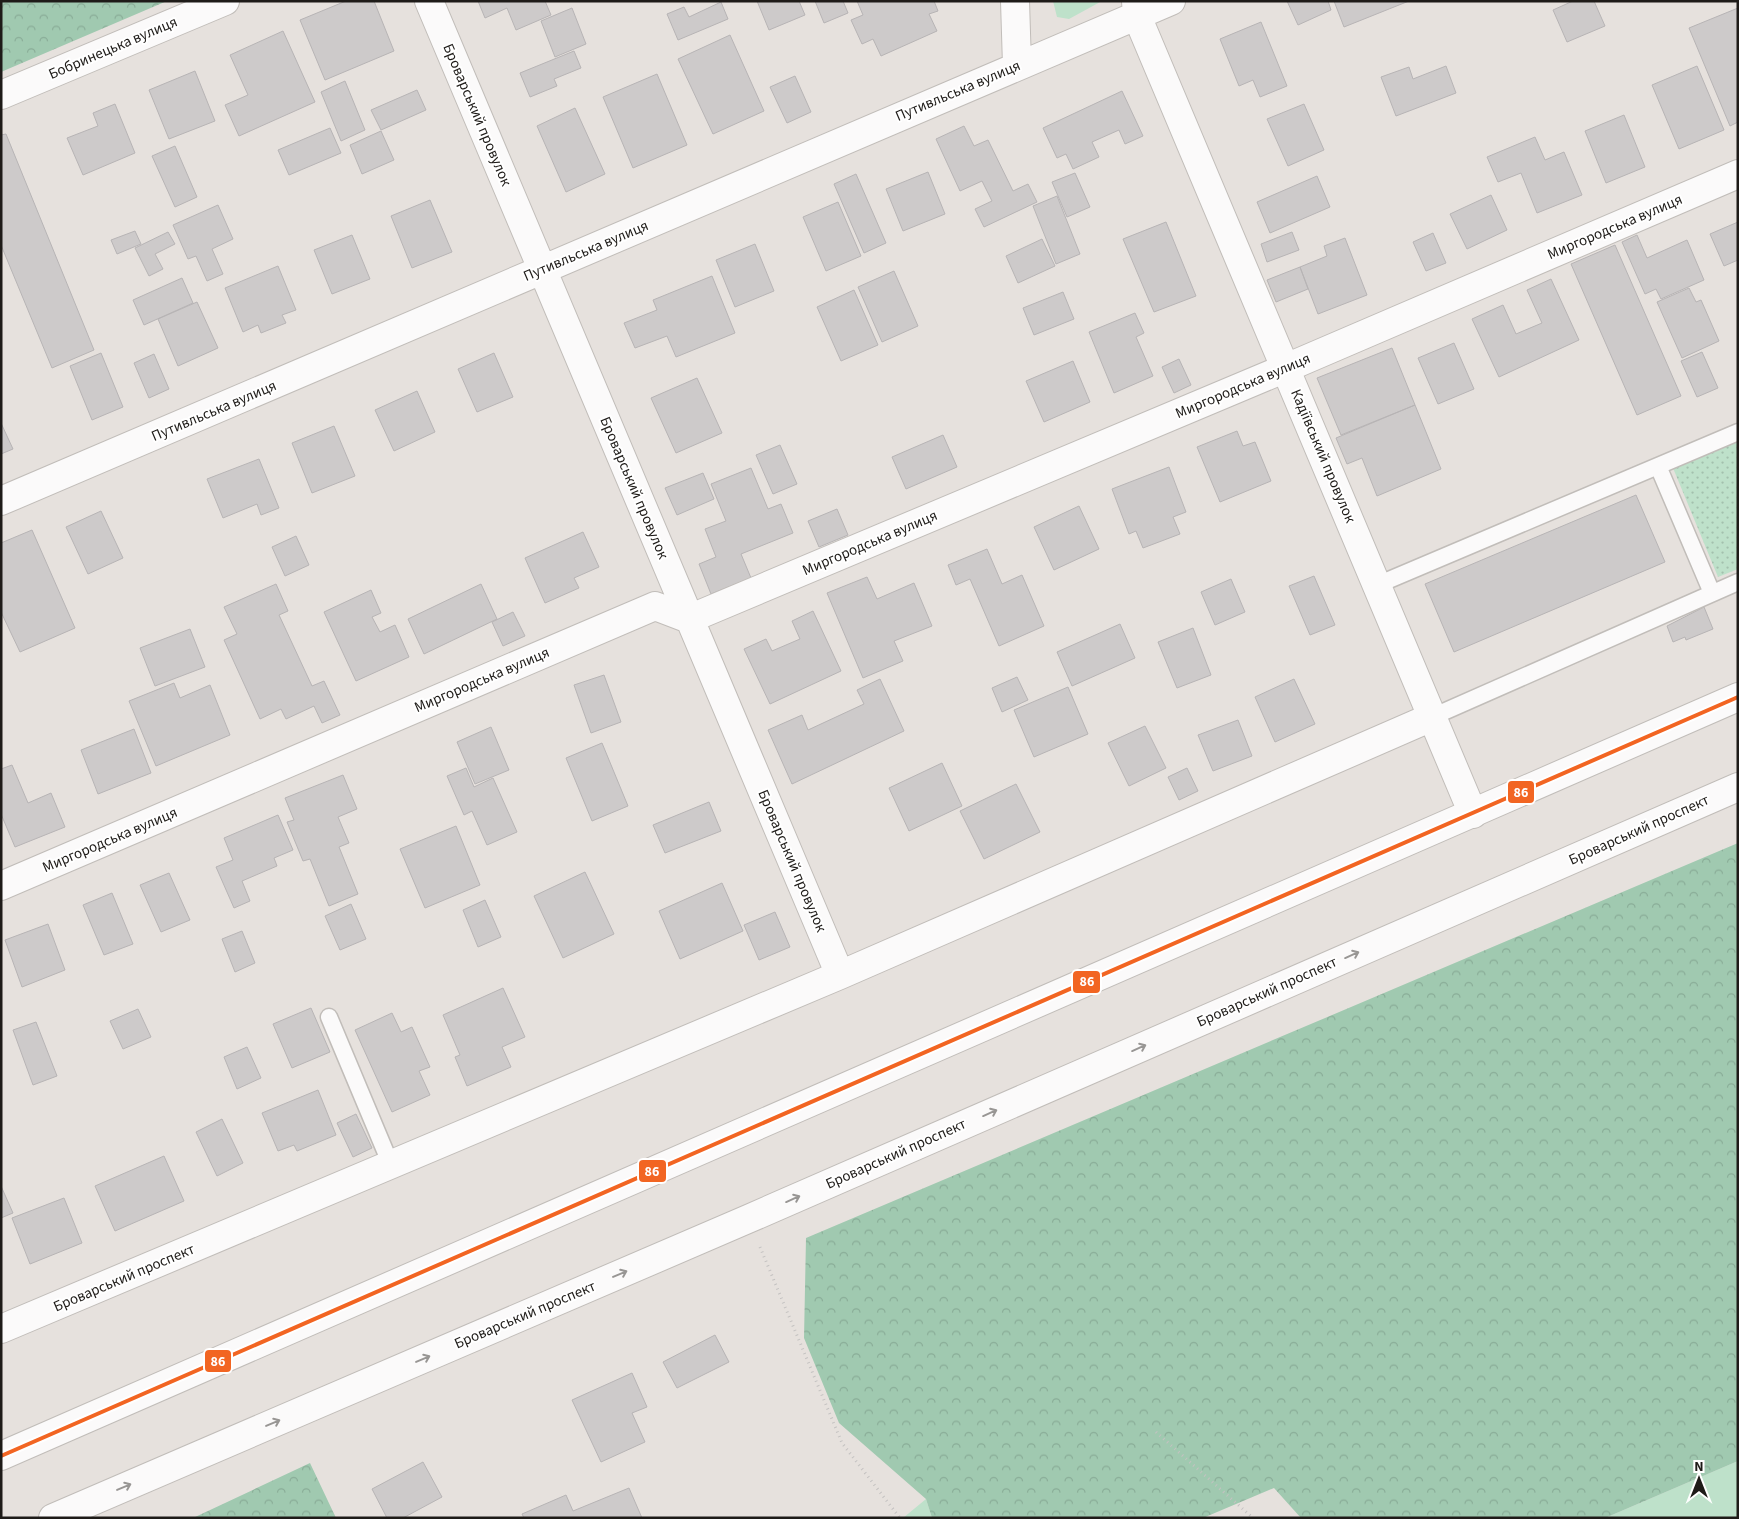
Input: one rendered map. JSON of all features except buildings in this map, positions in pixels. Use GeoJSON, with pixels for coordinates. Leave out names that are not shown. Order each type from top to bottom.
{"type":"FeatureCollection","features":[{"type":"Feature","properties":{"kind":"main road","name":"Бобринецька вулиця"},"geometry":{"type":"LineString","coordinates":[[1,95],[225,1]]}},
{"type":"Feature","properties":{"kind":"main road","name":"Броварський провулок"},"geometry":{"type":"LineString","coordinates":[[428,1],[840,975]]}},
{"type":"Feature","properties":{"kind":"main road"},"geometry":{"type":"LineString","coordinates":[[1015,1],[1018,65]]}},
{"type":"Feature","properties":{"kind":"main road","name":"Путивльська вулиця"},"geometry":{"type":"LineString","coordinates":[[1,501],[542,271],[1018,65],[1136,9],[1171,1]]}},
{"type":"Feature","properties":{"kind":"main road","name":"Кадіївський провулок"},"geometry":{"type":"LineString","coordinates":[[1136,9],[1473,814]]}},
{"type":"Feature","properties":{"kind":"main road","name":"Миргородська вулиця"},"geometry":{"type":"LineString","coordinates":[[1,886],[656,606],[689,619],[1286,368],[1738,174]]}},
{"type":"Feature","properties":{"kind":"main road"},"geometry":{"type":"LineString","coordinates":[[1,1456],[1738,697]]}},
{"type":"Feature","properties":{"kind":"main road","name":"Броварський проспект"},"geometry":{"type":"LineString","coordinates":[[1,1329],[840,975],[1432,717]]}},
{"type":"Feature","properties":{"kind":"main road","name":"Броварський проспект"},"geometry":{"type":"LineString","coordinates":[[53,1518],[748,1219],[1738,787]]}},
{"type":"Feature","properties":{"kind":"lane"},"geometry":{"type":"LineString","coordinates":[[1377,585],[1738,432]]}},
{"type":"Feature","properties":{"kind":"lane"},"geometry":{"type":"LineString","coordinates":[[1658,466],[1712,593]]}},
{"type":"Feature","properties":{"kind":"lane"},"geometry":{"type":"LineString","coordinates":[[1432,717],[1738,582]]}},
{"type":"Feature","properties":{"kind":"lane"},"geometry":{"type":"LineString","coordinates":[[329,1017],[390,1165]]}},
{"type":"Feature","properties":{"kind":"path"},"geometry":{"type":"LineString","coordinates":[[748,1219],[842,1443],[900,1518]]}},
{"type":"Feature","properties":{"kind":"path"},"geometry":{"type":"LineString","coordinates":[[1156,1432],[1253,1518]]}},
{"type":"Feature","properties":{"kind":"green space"},"geometry":{"type":"Polygon","coordinates":[[[1,1],[167,1],[1,72],[1,1]]]}},
{"type":"Feature","properties":{"kind":"green space"},"geometry":{"type":"Polygon","coordinates":[[[1053,1],[1102,1],[1069,19],[1057,17],[1053,1]]]}},
{"type":"Feature","properties":{"kind":"green space"},"geometry":{"type":"Polygon","coordinates":[[[1738,441],[1738,569],[1718,577],[1673,468],[1738,441]]]}},
{"type":"Feature","properties":{"kind":"green space"},"geometry":{"type":"Polygon","coordinates":[[[1738,843],[1738,1461],[1605,1518],[1301,1518],[1274,1488],[1203,1518],[932,1518],[926,1499],[839,1423],[804,1338],[806,1238],[1738,843]]]}},
{"type":"Feature","properties":{"kind":"green space"},"geometry":{"type":"Polygon","coordinates":[[[1738,1461],[1738,1518],[1605,1518],[1738,1461]]]}},
{"type":"Feature","properties":{"kind":"green space"},"geometry":{"type":"Polygon","coordinates":[[[310,1463],[336,1518],[193,1518],[310,1463]]]}},
{"type":"Feature","properties":{"kind":"green space"},"geometry":{"type":"Polygon","coordinates":[[[926,1499],[932,1518],[903,1518],[926,1499]]]}},
{"type":"Feature","properties":{"kind":"transit line","name":"86"},"geometry":{"type":"LineString","coordinates":[[1,1456],[1738,697]]}}]}
